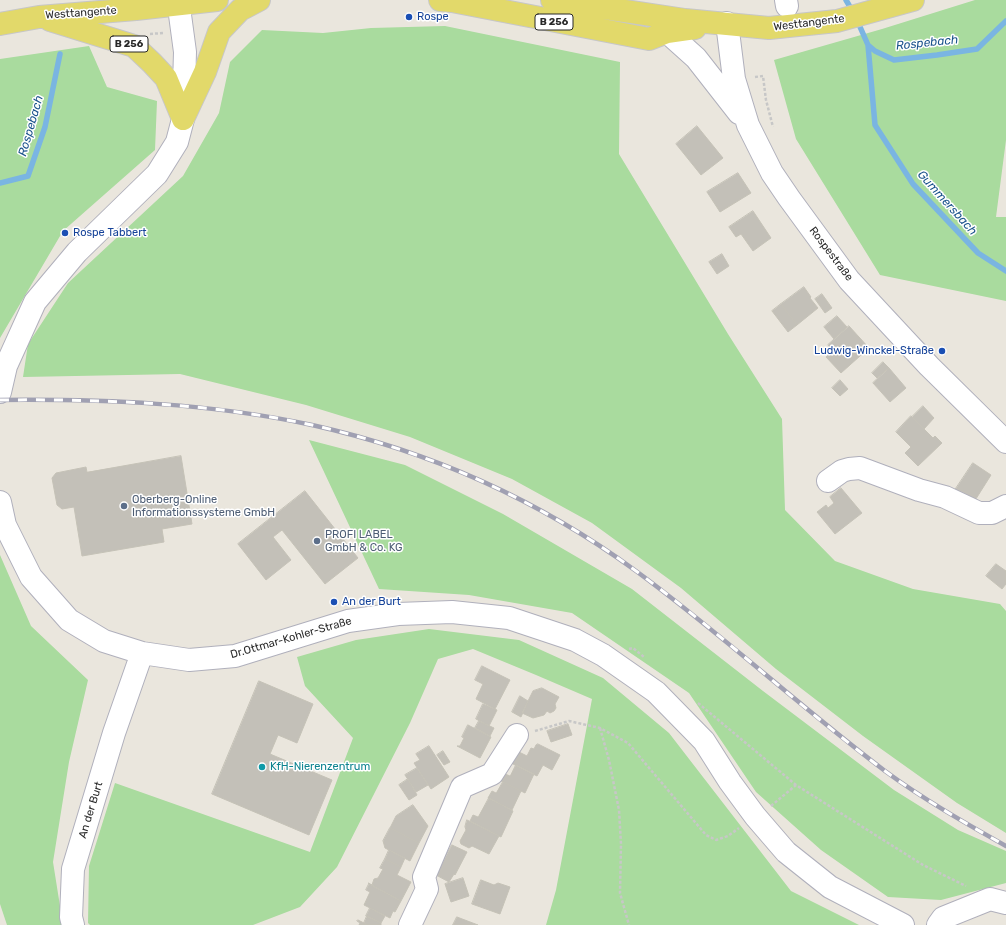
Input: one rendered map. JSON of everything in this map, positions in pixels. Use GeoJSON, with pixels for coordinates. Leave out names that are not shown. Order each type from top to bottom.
{"type":"FeatureCollection","features":[{"type":"Feature","properties":{"kind":"main road","name":"Westtangente"},"geometry":{"type":"LineString","coordinates":[[39,17],[75,0]]}},
{"type":"Feature","properties":{"kind":"main road","name":"Westtangente"},"geometry":{"type":"LineString","coordinates":[[0,24],[39,17],[136,9],[178,2],[217,0]]}},
{"type":"Feature","properties":{"kind":"main road"},"geometry":{"type":"LineString","coordinates":[[183,119],[205,72],[219,32],[240,10],[259,0]]}},
{"type":"Feature","properties":{"kind":"main road","name":"Westtangente"},"geometry":{"type":"LineString","coordinates":[[440,0],[452,1],[634,38],[648,39],[667,32],[726,23]]}},
{"type":"Feature","properties":{"kind":"main road","name":"Westtangente"},"geometry":{"type":"LineString","coordinates":[[552,0],[665,17],[768,28],[837,21],[913,0]]}},
{"type":"Feature","properties":{"kind":"main road","name":"B 256"},"geometry":{"type":"LineString","coordinates":[[39,17],[134,46],[166,78],[183,119]]}},
{"type":"Feature","properties":{"kind":"street"},"geometry":{"type":"LineString","coordinates":[[0,392],[6,366],[35,302],[77,252],[157,174],[177,142],[183,119],[185,52],[178,2]]}},
{"type":"Feature","properties":{"kind":"street","name":"Rospestraße"},"geometry":{"type":"LineString","coordinates":[[726,23],[734,79],[748,125],[772,172],[789,198],[849,280],[929,366],[1006,442]]}},
{"type":"Feature","properties":{"kind":"street"},"geometry":{"type":"LineString","coordinates":[[667,32],[696,58],[748,125]]}},
{"type":"Feature","properties":{"kind":"street"},"geometry":{"type":"LineString","coordinates":[[828,481],[842,471],[860,468],[919,490],[945,497],[980,513],[992,513],[1006,506]]}},
{"type":"Feature","properties":{"kind":"street","name":"Dr.Ottmar-Kohler-Straße"},"geometry":{"type":"LineString","coordinates":[[0,502],[5,525],[31,577],[69,620],[104,641],[142,653],[189,660],[235,656],[348,620],[398,614],[452,612],[509,618],[575,640],[603,655],[656,692],[704,740],[730,782],[755,816],[786,852],[830,887],[903,925]]}},
{"type":"Feature","properties":{"kind":"street","name":"An der Burt"},"geometry":{"type":"LineString","coordinates":[[73,925],[71,918],[73,869],[114,733],[142,653]]}},
{"type":"Feature","properties":{"kind":"street"},"geometry":{"type":"LineString","coordinates":[[410,925],[427,889],[424,877],[462,787],[492,774],[517,735]]}},
{"type":"Feature","properties":{"kind":"street"},"geometry":{"type":"LineString","coordinates":[[938,925],[943,918],[998,901]]}},
{"type":"Feature","properties":{"kind":"path"},"geometry":{"type":"LineString","coordinates":[[517,735],[569,721],[600,728],[628,743],[706,836],[716,840],[728,836],[775,803],[796,784],[924,864],[998,901]]}},
{"type":"Feature","properties":{"kind":"path"},"geometry":{"type":"LineString","coordinates":[[600,728],[609,760],[619,810],[621,844],[620,893],[629,925]]}},
{"type":"Feature","properties":{"kind":"green space"},"geometry":{"type":"Polygon","coordinates":[[[975,0],[1006,0],[1006,140],[996,217],[1006,217],[1006,301],[880,275],[796,139],[774,60],[975,0]]]}},
{"type":"Feature","properties":{"kind":"green space"},"geometry":{"type":"Polygon","coordinates":[[[445,26],[620,62],[619,154],[728,334],[782,419],[785,510],[835,561],[913,589],[1000,604],[1006,611],[1006,833],[957,803],[863,736],[776,669],[681,588],[592,523],[512,479],[410,437],[306,405],[180,374],[23,377],[28,344],[68,283],[183,176],[219,113],[230,62],[262,30],[323,33],[371,28],[445,26]]]}},
{"type":"Feature","properties":{"kind":"green space"},"geometry":{"type":"Polygon","coordinates":[[[89,46],[107,87],[157,101],[155,150],[63,231],[0,338],[0,59],[89,46]]]}},
{"type":"Feature","properties":{"kind":"green space"},"geometry":{"type":"Polygon","coordinates":[[[309,440],[405,465],[503,514],[632,589],[894,790],[958,830],[1006,851],[1006,883],[941,900],[888,897],[821,850],[756,792],[689,693],[572,613],[469,595],[379,589],[309,440]]]}},
{"type":"Feature","properties":{"kind":"green space"},"geometry":{"type":"Polygon","coordinates":[[[0,555],[31,626],[88,680],[69,762],[53,862],[63,925],[7,925],[0,904],[0,555]]]}},
{"type":"Feature","properties":{"kind":"green space"},"geometry":{"type":"Polygon","coordinates":[[[429,629],[519,640],[603,678],[669,733],[791,891],[859,925],[546,925],[556,890],[592,699],[473,649],[438,659],[410,723],[337,867],[300,907],[253,925],[90,925],[88,923],[89,866],[115,783],[310,852],[353,738],[305,686],[297,657],[356,640],[429,629]]]}},
{"type":"Feature","properties":{"kind":"building"},"geometry":{"type":"Polygon","coordinates":[[[697,126],[723,158],[701,175],[676,144],[697,126]]]}},
{"type":"Feature","properties":{"kind":"building"},"geometry":{"type":"Polygon","coordinates":[[[738,173],[751,193],[720,212],[707,192],[738,173]]]}},
{"type":"Feature","properties":{"kind":"building"},"geometry":{"type":"Polygon","coordinates":[[[753,211],[771,238],[753,251],[741,234],[736,237],[729,227],[753,211]]]}},
{"type":"Feature","properties":{"kind":"building"},"geometry":{"type":"Polygon","coordinates":[[[722,254],[729,266],[717,274],[709,262],[722,254]]]}},
{"type":"Feature","properties":{"kind":"building"},"geometry":{"type":"Polygon","coordinates":[[[804,287],[818,308],[797,325],[781,304],[804,287]]]}},
{"type":"Feature","properties":{"kind":"building"},"geometry":{"type":"Polygon","coordinates":[[[822,294],[832,308],[825,313],[815,299],[822,294]]]}},
{"type":"Feature","properties":{"kind":"building"},"geometry":{"type":"Polygon","coordinates":[[[781,304],[797,325],[788,332],[772,311],[781,304]]]}},
{"type":"Feature","properties":{"kind":"building"},"geometry":{"type":"Polygon","coordinates":[[[837,316],[847,327],[834,339],[824,327],[837,316]]]}},
{"type":"Feature","properties":{"kind":"building"},"geometry":{"type":"Polygon","coordinates":[[[849,326],[869,348],[841,373],[826,357],[833,351],[828,345],[849,326]]]}},
{"type":"Feature","properties":{"kind":"building"},"geometry":{"type":"Polygon","coordinates":[[[883,362],[889,368],[877,378],[872,373],[883,362]]]}},
{"type":"Feature","properties":{"kind":"building"},"geometry":{"type":"Polygon","coordinates":[[[889,368],[906,388],[890,402],[873,383],[889,368]]]}},
{"type":"Feature","properties":{"kind":"building"},"geometry":{"type":"Polygon","coordinates":[[[840,380],[848,389],[840,396],[832,388],[840,380]]]}},
{"type":"Feature","properties":{"kind":"building"},"geometry":{"type":"Polygon","coordinates":[[[923,406],[934,418],[924,429],[912,417],[923,406]]]}},
{"type":"Feature","properties":{"kind":"building"},"geometry":{"type":"Polygon","coordinates":[[[911,416],[933,438],[935,436],[942,443],[918,466],[905,453],[911,447],[896,432],[911,416]]]}},
{"type":"Feature","properties":{"kind":"building","name":"Oberberg-Online Informationssysteme GmbH"},"geometry":{"type":"Polygon","coordinates":[[[181,456],[192,524],[162,529],[164,542],[82,556],[74,507],[62,509],[57,505],[52,478],[56,473],[86,467],[87,472],[181,456]]]}},
{"type":"Feature","properties":{"kind":"building"},"geometry":{"type":"Polygon","coordinates":[[[973,463],[991,475],[974,502],[955,490],[973,463]]]}},
{"type":"Feature","properties":{"kind":"building"},"geometry":{"type":"Polygon","coordinates":[[[841,488],[862,513],[835,534],[817,512],[826,505],[828,508],[834,503],[830,497],[841,488]]]}},
{"type":"Feature","properties":{"kind":"building","name":"PROFI LABEL GmbH & Co. KG"},"geometry":{"type":"Polygon","coordinates":[[[305,491],[358,558],[325,584],[282,530],[273,537],[291,560],[266,580],[238,544],[305,491]]]}},
{"type":"Feature","properties":{"kind":"building"},"geometry":{"type":"Polygon","coordinates":[[[996,564],[1006,571],[1006,584],[1002,589],[986,576],[996,564]]]}},
{"type":"Feature","properties":{"kind":"building"},"geometry":{"type":"Polygon","coordinates":[[[482,666],[510,680],[495,709],[476,699],[483,684],[475,680],[482,666]]]}},
{"type":"Feature","properties":{"kind":"building","name":"KfH-Nierenzentrum"},"geometry":{"type":"Polygon","coordinates":[[[259,681],[313,704],[297,743],[278,735],[270,754],[332,780],[309,835],[212,794],[259,681]]]}},
{"type":"Feature","properties":{"kind":"building"},"geometry":{"type":"Polygon","coordinates":[[[542,688],[559,697],[555,704],[556,708],[554,711],[550,713],[547,711],[544,715],[533,718],[522,713],[533,691],[542,688]]]}},
{"type":"Feature","properties":{"kind":"building"},"geometry":{"type":"Polygon","coordinates":[[[520,696],[528,701],[521,717],[512,712],[520,696]]]}},
{"type":"Feature","properties":{"kind":"building"},"geometry":{"type":"Polygon","coordinates":[[[483,704],[497,710],[489,726],[476,719],[483,704]]]}},
{"type":"Feature","properties":{"kind":"building"},"geometry":{"type":"Polygon","coordinates":[[[479,721],[494,728],[490,736],[475,728],[479,721]]]}},
{"type":"Feature","properties":{"kind":"building"},"geometry":{"type":"Polygon","coordinates":[[[568,724],[572,735],[551,742],[547,731],[568,724]]]}},
{"type":"Feature","properties":{"kind":"building"},"geometry":{"type":"Polygon","coordinates":[[[468,725],[491,737],[480,758],[457,746],[460,746],[464,738],[462,737],[468,725]]]}},
{"type":"Feature","properties":{"kind":"building"},"geometry":{"type":"Polygon","coordinates":[[[538,744],[560,755],[552,770],[543,765],[537,776],[511,763],[517,751],[527,756],[531,748],[534,749],[538,744]]]}},
{"type":"Feature","properties":{"kind":"building"},"geometry":{"type":"Polygon","coordinates":[[[429,746],[449,777],[431,789],[414,763],[420,760],[416,754],[429,746]]]}},
{"type":"Feature","properties":{"kind":"building"},"geometry":{"type":"Polygon","coordinates":[[[443,751],[450,762],[444,765],[437,755],[443,751]]]}},
{"type":"Feature","properties":{"kind":"building"},"geometry":{"type":"Polygon","coordinates":[[[516,765],[534,774],[525,793],[501,781],[505,774],[510,776],[516,765]]]}},
{"type":"Feature","properties":{"kind":"building"},"geometry":{"type":"Polygon","coordinates":[[[417,768],[428,785],[416,792],[405,775],[417,768]]]}},
{"type":"Feature","properties":{"kind":"building"},"geometry":{"type":"Polygon","coordinates":[[[408,779],[417,795],[409,800],[399,785],[408,779]]]}},
{"type":"Feature","properties":{"kind":"building"},"geometry":{"type":"Polygon","coordinates":[[[503,782],[521,791],[512,810],[488,798],[492,791],[496,793],[503,782]]]}},
{"type":"Feature","properties":{"kind":"building"},"geometry":{"type":"Polygon","coordinates":[[[489,798],[513,811],[501,837],[470,821],[473,815],[478,817],[489,798]]]}},
{"type":"Feature","properties":{"kind":"building"},"geometry":{"type":"Polygon","coordinates":[[[413,805],[428,826],[419,843],[390,828],[396,816],[413,805]]]}},
{"type":"Feature","properties":{"kind":"building"},"geometry":{"type":"Polygon","coordinates":[[[467,820],[499,836],[489,854],[472,846],[469,848],[461,844],[460,841],[466,830],[465,827],[467,820]]]}},
{"type":"Feature","properties":{"kind":"building"},"geometry":{"type":"Polygon","coordinates":[[[390,828],[419,843],[410,861],[385,848],[383,841],[390,828]]]}},
{"type":"Feature","properties":{"kind":"building"},"geometry":{"type":"Polygon","coordinates":[[[452,845],[467,852],[455,875],[454,874],[449,882],[436,875],[452,845]]]}},
{"type":"Feature","properties":{"kind":"building"},"geometry":{"type":"Polygon","coordinates":[[[389,850],[405,858],[401,867],[385,859],[389,850]]]}},
{"type":"Feature","properties":{"kind":"building"},"geometry":{"type":"Polygon","coordinates":[[[385,859],[401,867],[397,875],[411,882],[401,901],[368,883],[372,885],[374,879],[378,878],[383,869],[380,868],[385,859]]]}},
{"type":"Feature","properties":{"kind":"building"},"geometry":{"type":"Polygon","coordinates":[[[463,878],[469,896],[451,902],[445,884],[463,878]]]}},
{"type":"Feature","properties":{"kind":"building"},"geometry":{"type":"Polygon","coordinates":[[[481,880],[494,885],[498,883],[510,887],[500,914],[472,904],[481,880]]]}},
{"type":"Feature","properties":{"kind":"building"},"geometry":{"type":"Polygon","coordinates":[[[369,884],[401,901],[395,912],[393,911],[390,918],[364,905],[370,892],[366,890],[369,884]]]}},
{"type":"Feature","properties":{"kind":"building"},"geometry":{"type":"Polygon","coordinates":[[[370,908],[385,916],[381,923],[366,916],[370,908]]]}},
{"type":"Feature","properties":{"kind":"building"},"geometry":{"type":"Polygon","coordinates":[[[367,916],[381,923],[381,925],[367,925],[364,923],[367,916]]]}},
{"type":"Feature","properties":{"kind":"building"},"geometry":{"type":"Polygon","coordinates":[[[457,917],[478,925],[453,925],[457,917]]]}},
{"type":"Feature","properties":{"kind":"building"},"geometry":{"type":"Polygon","coordinates":[[[358,920],[367,925],[359,925],[360,923],[357,921],[358,920]]]}},
{"type":"Feature","properties":{"kind":"waterway","name":"Rospebach"},"geometry":{"type":"LineString","coordinates":[[846,0],[853,12]]}},
{"type":"Feature","properties":{"kind":"waterway","name":"Rospebach"},"geometry":{"type":"LineString","coordinates":[[857,20],[868,45],[875,51],[894,60],[977,49],[1006,21]]}},
{"type":"Feature","properties":{"kind":"waterway","name":"Gummersbach"},"geometry":{"type":"LineString","coordinates":[[868,45],[875,125],[913,184],[978,253],[1006,271]]}},
{"type":"Feature","properties":{"kind":"waterway","name":"Rospebach"},"geometry":{"type":"LineString","coordinates":[[0,183],[28,176],[45,127],[60,54]]}},
{"type":"Feature","properties":{"kind":"railway"},"geometry":{"type":"LineString","coordinates":[[0,400],[78,400],[157,404],[196,407],[274,418],[312,425],[356,436],[398,449],[482,481],[522,500],[599,545],[668,595],[822,722],[885,771],[929,801],[1006,846]]}},
{"type":"Feature","properties":{"kind":"place","name":"Rospe"},"geometry":{"type":"Point","coordinates":[409,17]}},
{"type":"Feature","properties":{"kind":"place","name":"Rospe Tabbert"},"geometry":{"type":"Point","coordinates":[65,233]}},
{"type":"Feature","properties":{"kind":"place","name":"Ludwig-Winckel-Straße"},"geometry":{"type":"Point","coordinates":[942,351]}},
{"type":"Feature","properties":{"kind":"place","name":"Oberberg-Online Informationssysteme GmbH"},"geometry":{"type":"Point","coordinates":[124,506]}},
{"type":"Feature","properties":{"kind":"place","name":"PROFI LABEL GmbH & Co. KG"},"geometry":{"type":"Point","coordinates":[317,541]}},
{"type":"Feature","properties":{"kind":"place","name":"An der Burt"},"geometry":{"type":"Point","coordinates":[334,602]}},
{"type":"Feature","properties":{"kind":"place","name":"KfH-Nierenzentrum"},"geometry":{"type":"Point","coordinates":[262,767]}}]}
